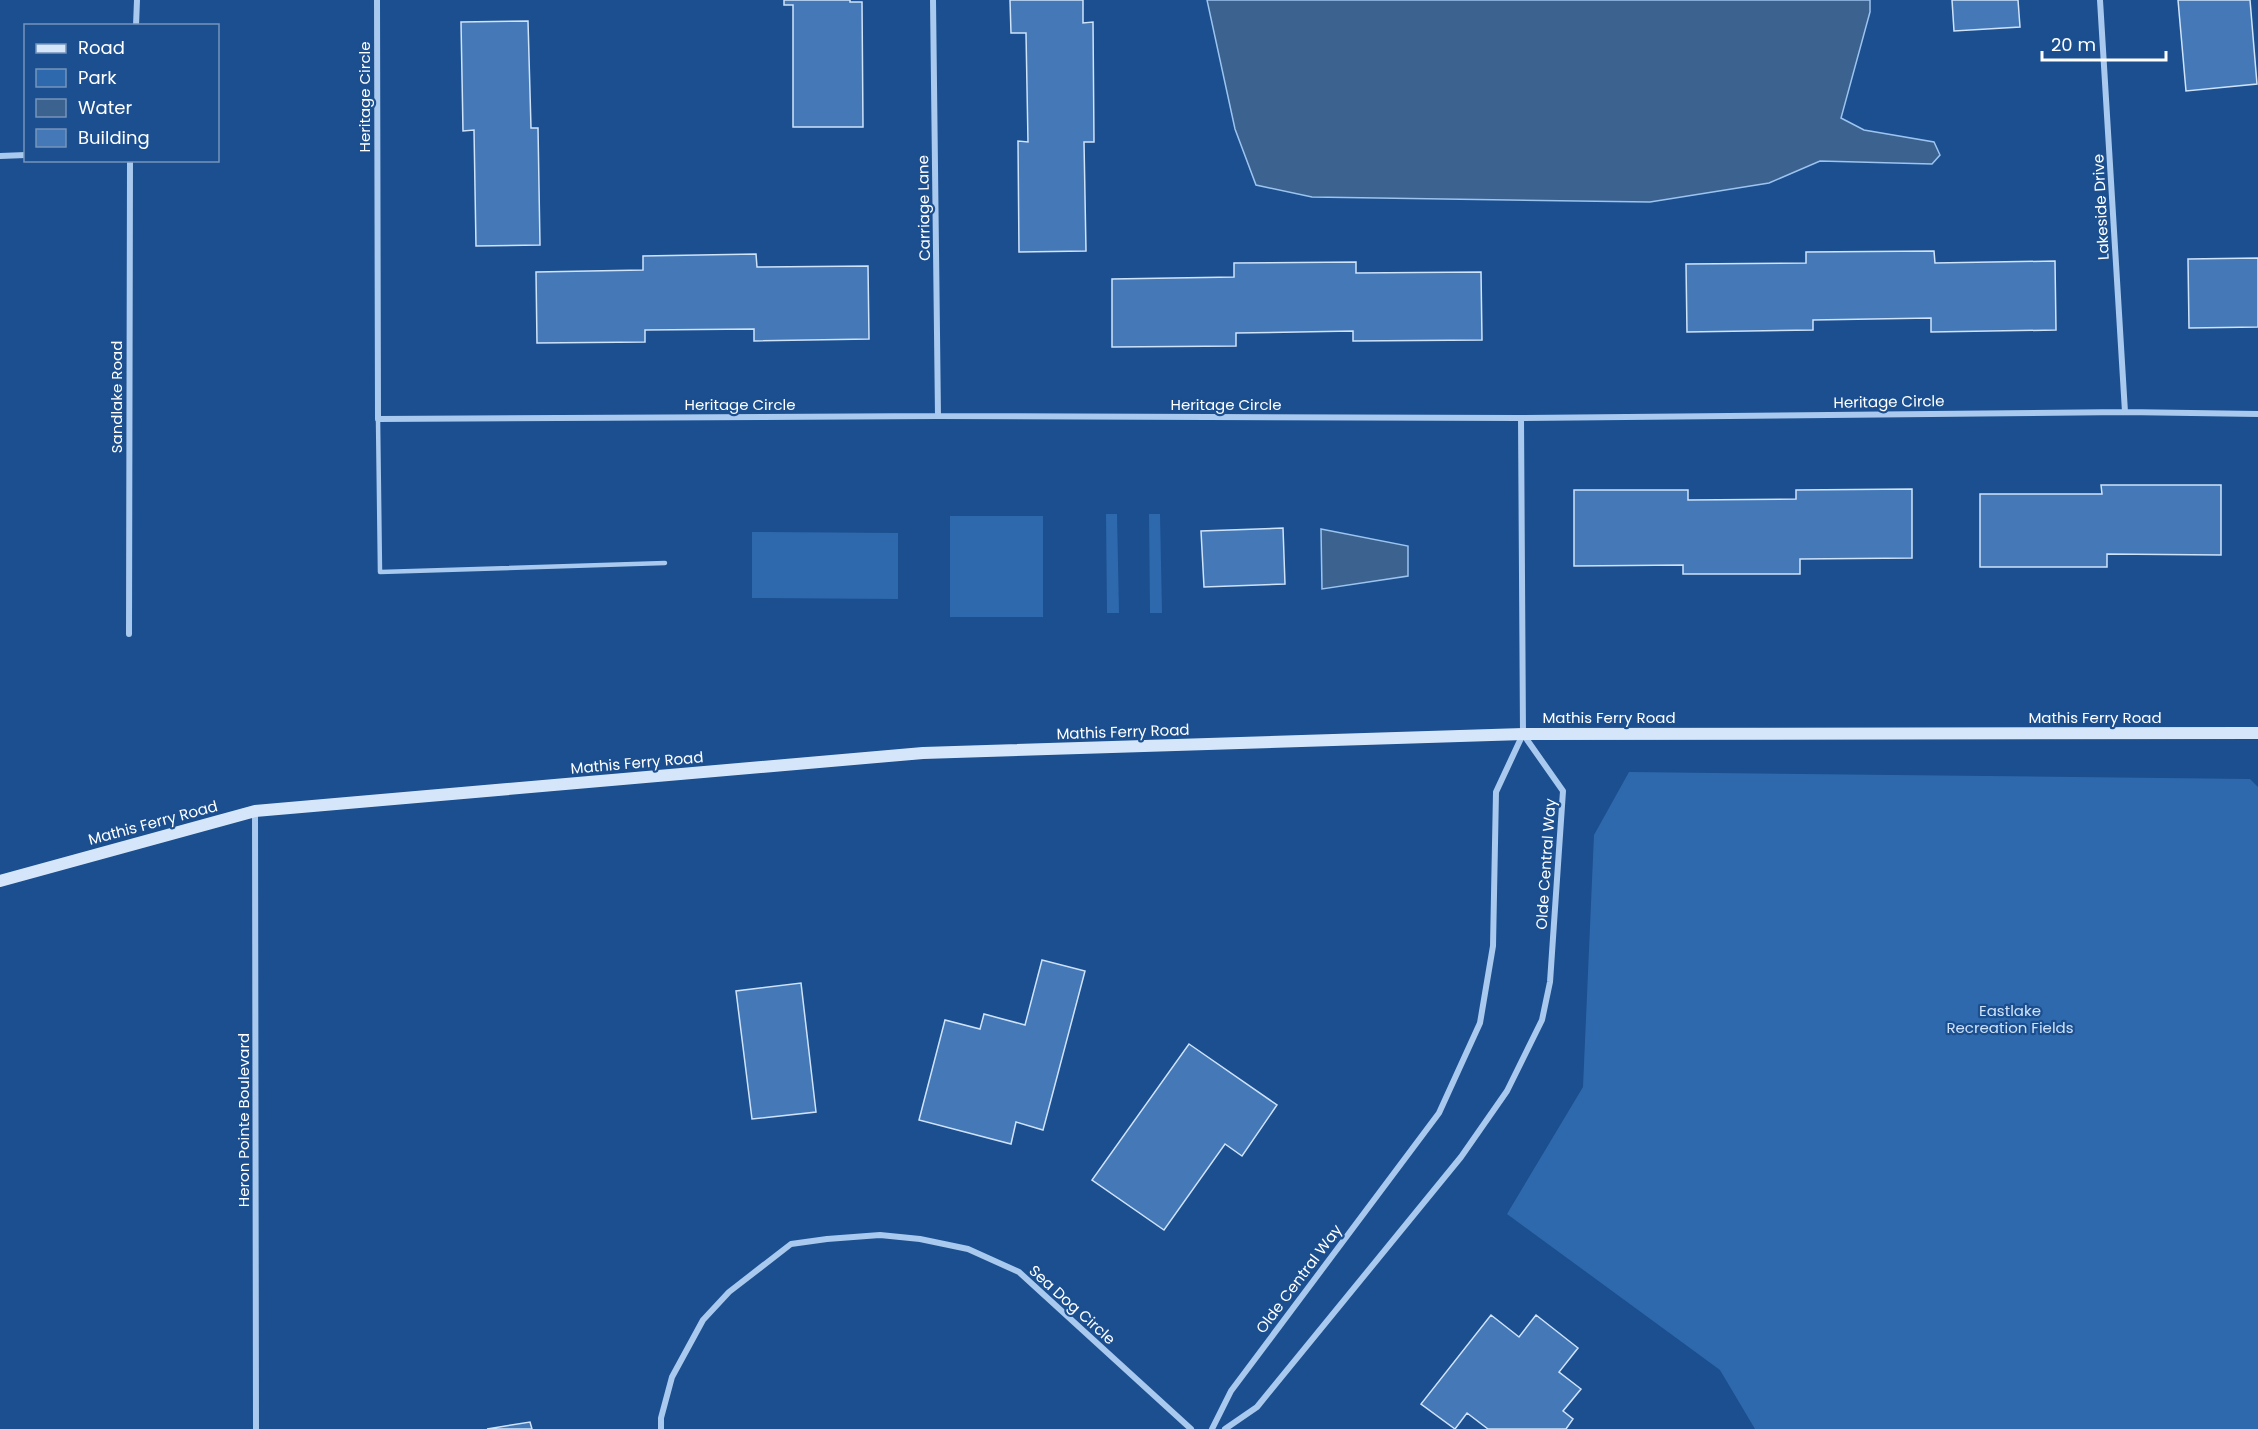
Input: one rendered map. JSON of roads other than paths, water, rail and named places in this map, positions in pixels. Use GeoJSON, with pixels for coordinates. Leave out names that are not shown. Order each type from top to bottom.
{"type":"FeatureCollection","features":[{"type":"Feature","properties":{"kind":"main road","name":"Mathis Ferry Road"},"geometry":{"type":"LineString","coordinates":[[0,881],[255,811],[923,753],[1523,734],[2258,733]]}},
{"type":"Feature","properties":{"kind":"street"},"geometry":{"type":"LineString","coordinates":[[136,24],[137,0]]}},
{"type":"Feature","properties":{"kind":"street","name":"Heritage Circle"},"geometry":{"type":"LineString","coordinates":[[377,0],[378,419],[938,416],[1521,418],[2125,412],[2258,414]]}},
{"type":"Feature","properties":{"kind":"street","name":"Carriage Lane"},"geometry":{"type":"LineString","coordinates":[[933,0],[938,416]]}},
{"type":"Feature","properties":{"kind":"street","name":"Lakeside Drive"},"geometry":{"type":"LineString","coordinates":[[2100,0],[2125,412]]}},
{"type":"Feature","properties":{"kind":"street"},"geometry":{"type":"LineString","coordinates":[[0,156],[24,155]]}},
{"type":"Feature","properties":{"kind":"street","name":"Sandlake Road"},"geometry":{"type":"LineString","coordinates":[[129,634],[130,162]]}},
{"type":"Feature","properties":{"kind":"street"},"geometry":{"type":"LineString","coordinates":[[1521,418],[1523,734]]}},
{"type":"Feature","properties":{"kind":"street","name":"Olde Central Way"},"geometry":{"type":"LineString","coordinates":[[1212,1429],[1230,1391],[1439,1113],[1480,1023],[1493,946],[1496,792],[1523,734],[1563,791],[1550,982],[1542,1020],[1507,1091],[1461,1157],[1257,1407],[1225,1429]]}},
{"type":"Feature","properties":{"kind":"street","name":"Heron Pointe Boulevard"},"geometry":{"type":"LineString","coordinates":[[255,811],[256,1429]]}},
{"type":"Feature","properties":{"kind":"street","name":"Sea Dog Circle"},"geometry":{"type":"LineString","coordinates":[[661,1429],[661,1418],[672,1377],[703,1320],[729,1292],[791,1244],[880,1235],[920,1239],[968,1249],[1020,1272],[1191,1429]]}},
{"type":"Feature","properties":{"kind":"lane"},"geometry":{"type":"LineString","coordinates":[[378,419],[380,572],[665,563]]}},
{"type":"Feature","properties":{"kind":"water"},"geometry":{"type":"Polygon","coordinates":[[[1207,0],[1870,0],[1870,12],[1841,118],[1864,130],[1934,142],[1940,155],[1932,164],[1820,161],[1769,183],[1650,202],[1312,197],[1256,185],[1235,129],[1207,0]]]}},
{"type":"Feature","properties":{"kind":"water"},"geometry":{"type":"Polygon","coordinates":[[[1321,529],[1408,546],[1408,576],[1322,589],[1321,529]]]}},
{"type":"Feature","properties":{"kind":"park label","name":"Eastlake Recreation Fields"},"geometry":{"type":"Point","coordinates":[2010,1020]}}]}
